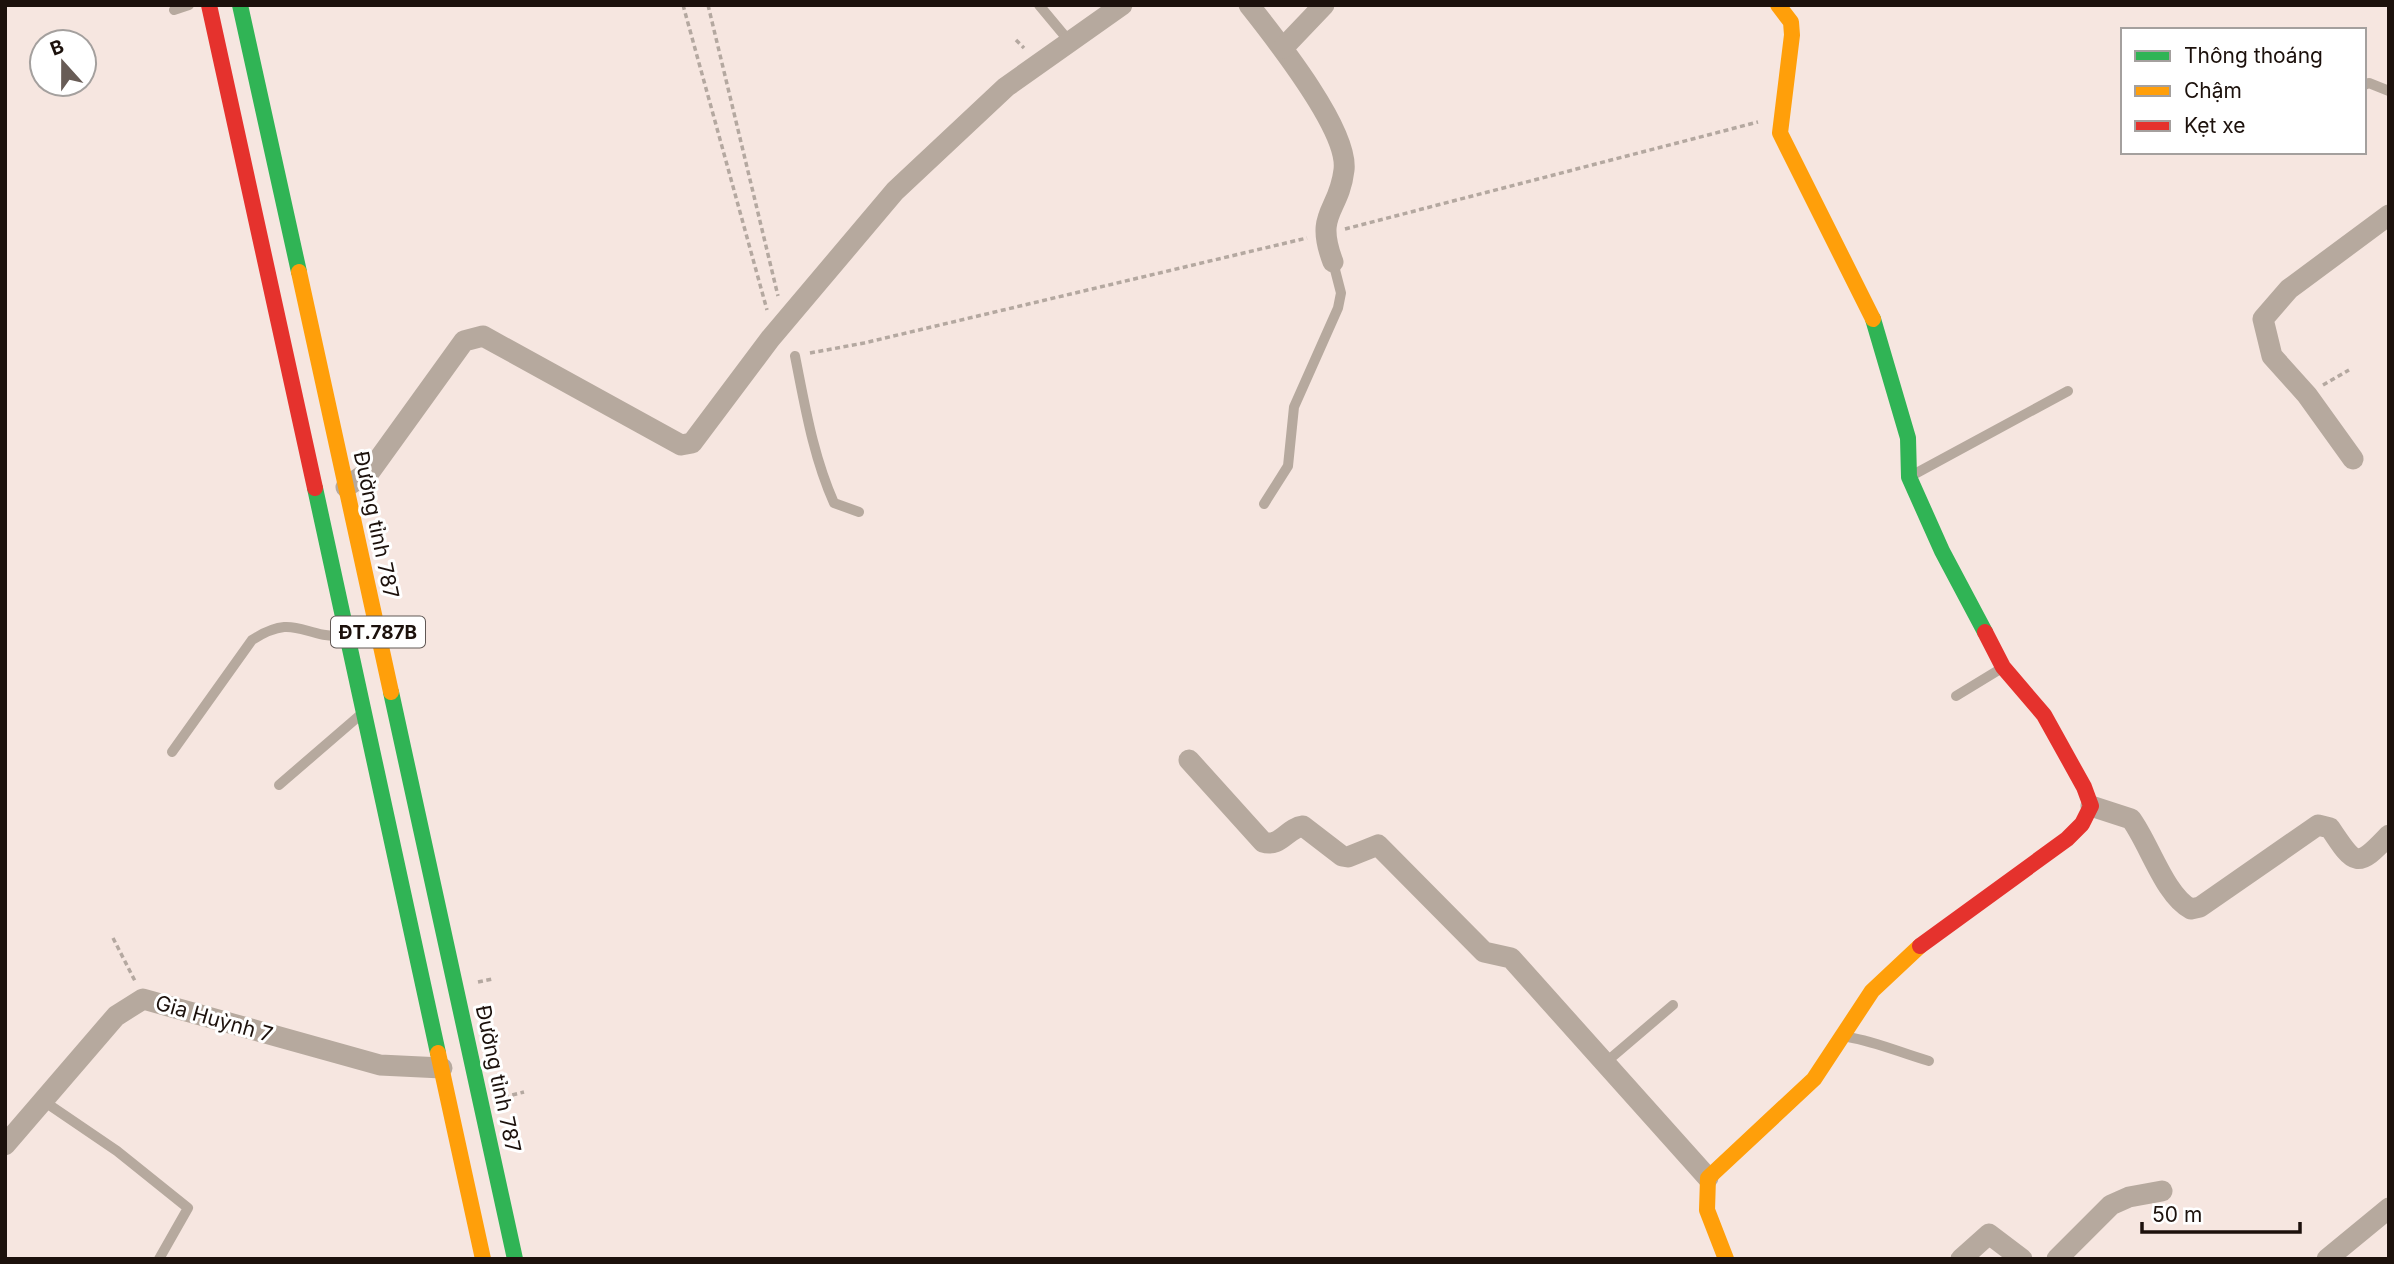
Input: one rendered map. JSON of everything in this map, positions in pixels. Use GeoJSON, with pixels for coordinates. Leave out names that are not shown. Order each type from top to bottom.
{"type":"FeatureCollection","features":[{"type":"Feature","properties":{"kind":"main road","name":"ĐT.787B"},"geometry":{"type":"LineString","coordinates":[[209,5],[483,1259]]}},
{"type":"Feature","properties":{"kind":"main road","name":"Đường tỉnh 787"},"geometry":{"type":"LineString","coordinates":[[240,5],[515,1259]]}},
{"type":"Feature","properties":{"kind":"main road"},"geometry":{"type":"LineString","coordinates":[[1726,1259],[1707,1217],[1703,1197],[1708,1178],[1814,1079],[1845,1036],[1872,991],[1933,934],[2067,839],[2082,824],[2091,806],[2084,787],[2044,715],[2003,667],[1942,551],[1909,477],[1908,438],[1874,320],[1780,133],[1792,35],[1791,22],[1778,5]]}},
{"type":"Feature","properties":{"kind":"street"},"geometry":{"type":"LineString","coordinates":[[346,487],[371,470],[464,341],[483,335],[681,445],[698,438],[777,331],[895,191],[1006,87],[1122,5]]}},
{"type":"Feature","properties":{"kind":"street"},"geometry":{"type":"LineString","coordinates":[[1250,5],[1283,48],[1337,135],[1344,171],[1328,247]]}},
{"type":"Feature","properties":{"kind":"street"},"geometry":{"type":"LineString","coordinates":[[1283,48],[1324,5]]}},
{"type":"Feature","properties":{"kind":"street"},"geometry":{"type":"LineString","coordinates":[[2353,459],[2306,395],[2272,356],[2263,319],[2289,289],[2389,215]]}},
{"type":"Feature","properties":{"kind":"street"},"geometry":{"type":"LineString","coordinates":[[1189,760],[1263,842],[1270,845],[1297,826],[1303,826],[1342,856],[1348,857],[1378,845],[1484,952],[1511,958],[1708,1178]]}},
{"type":"Feature","properties":{"kind":"street"},"geometry":{"type":"LineString","coordinates":[[2091,806],[2131,819],[2172,889],[2190,909],[2200,906],[2318,825],[2329,828],[2347,853],[2357,860],[2365,859],[2389,835]]}},
{"type":"Feature","properties":{"kind":"street","name":"Gia Huỳnh 7"},"geometry":{"type":"LineString","coordinates":[[5,1145],[45,1102],[116,1016],[143,999],[380,1065],[442,1068]]}},
{"type":"Feature","properties":{"kind":"street"},"geometry":{"type":"LineString","coordinates":[[2057,1259],[2110,1205],[2129,1197],[2162,1191]]}},
{"type":"Feature","properties":{"kind":"street"},"geometry":{"type":"LineString","coordinates":[[2327,1259],[2389,1208]]}},
{"type":"Feature","properties":{"kind":"street"},"geometry":{"type":"LineString","coordinates":[[1961,1259],[1990,1234],[2022,1259]]}},
{"type":"Feature","properties":{"kind":"lane"},"geometry":{"type":"LineString","coordinates":[[174,10],[189,5]]}},
{"type":"Feature","properties":{"kind":"lane"},"geometry":{"type":"LineString","coordinates":[[1040,5],[1069,41]]}},
{"type":"Feature","properties":{"kind":"lane"},"geometry":{"type":"LineString","coordinates":[[2366,84],[2389,91]]}},
{"type":"Feature","properties":{"kind":"lane"},"geometry":{"type":"LineString","coordinates":[[247,241],[258,263],[266,268]]}},
{"type":"Feature","properties":{"kind":"lane"},"geometry":{"type":"LineString","coordinates":[[1264,504],[1288,466],[1294,407],[1338,308],[1341,293],[1328,247]]}},
{"type":"Feature","properties":{"kind":"lane"},"geometry":{"type":"LineString","coordinates":[[795,356],[809,431],[825,483],[834,503],[859,512]]}},
{"type":"Feature","properties":{"kind":"lane"},"geometry":{"type":"LineString","coordinates":[[1909,477],[2068,391]]}},
{"type":"Feature","properties":{"kind":"lane"},"geometry":{"type":"LineString","coordinates":[[172,752],[252,640],[272,628],[288,626],[332,636],[346,635]]}},
{"type":"Feature","properties":{"kind":"lane"},"geometry":{"type":"LineString","coordinates":[[1956,696],[2003,667]]}},
{"type":"Feature","properties":{"kind":"lane"},"geometry":{"type":"LineString","coordinates":[[279,785],[363,712]]}},
{"type":"Feature","properties":{"kind":"lane"},"geometry":{"type":"LineString","coordinates":[[1605,1063],[1673,1005]]}},
{"type":"Feature","properties":{"kind":"lane"},"geometry":{"type":"LineString","coordinates":[[1845,1036],[1876,1042],[1896,1052],[1929,1061]]}},
{"type":"Feature","properties":{"kind":"lane"},"geometry":{"type":"LineString","coordinates":[[45,1102],[117,1151],[188,1208],[159,1259]]}},
{"type":"Feature","properties":{"kind":"path"},"geometry":{"type":"LineString","coordinates":[[682,5],[768,317],[777,331]]}},
{"type":"Feature","properties":{"kind":"path"},"geometry":{"type":"LineString","coordinates":[[708,5],[777,331]]}},
{"type":"Feature","properties":{"kind":"path"},"geometry":{"type":"LineString","coordinates":[[795,356],[1328,247],[1780,116]]}},
{"type":"Feature","properties":{"kind":"path"},"geometry":{"type":"LineString","coordinates":[[2306,395],[2349,370]]}},
{"type":"Feature","properties":{"kind":"path"},"geometry":{"type":"LineString","coordinates":[[113,938],[143,999]]}},
{"type":"Feature","properties":{"kind":"traffic: fast"},"geometry":{"type":"LineString","coordinates":[[240,5],[299,272]]}},
{"type":"Feature","properties":{"kind":"traffic: fast"},"geometry":{"type":"LineString","coordinates":[[1873,319],[1908,438],[1909,477],[1942,551],[1985,632]]}},
{"type":"Feature","properties":{"kind":"traffic: fast"},"geometry":{"type":"LineString","coordinates":[[315,488],[438,1053]]}},
{"type":"Feature","properties":{"kind":"traffic: fast"},"geometry":{"type":"LineString","coordinates":[[391,692],[515,1259]]}},
{"type":"Feature","properties":{"kind":"traffic: slow"},"geometry":{"type":"LineString","coordinates":[[1778,5],[1791,22],[1792,35],[1780,133],[1873,319]]}},
{"type":"Feature","properties":{"kind":"traffic: slow"},"geometry":{"type":"LineString","coordinates":[[299,272],[391,692]]}},
{"type":"Feature","properties":{"kind":"traffic: slow"},"geometry":{"type":"LineString","coordinates":[[1726,1259],[1707,1210],[1708,1178],[1814,1079],[1872,991],[1920,946]]}},
{"type":"Feature","properties":{"kind":"traffic: slow"},"geometry":{"type":"LineString","coordinates":[[438,1053],[483,1259]]}},
{"type":"Feature","properties":{"kind":"traffic: jam"},"geometry":{"type":"LineString","coordinates":[[209,5],[315,488]]}},
{"type":"Feature","properties":{"kind":"traffic: jam"},"geometry":{"type":"LineString","coordinates":[[1920,946],[2067,839],[2082,824],[2091,806],[2084,787],[2044,715],[2003,667],[1985,632]]}}]}
